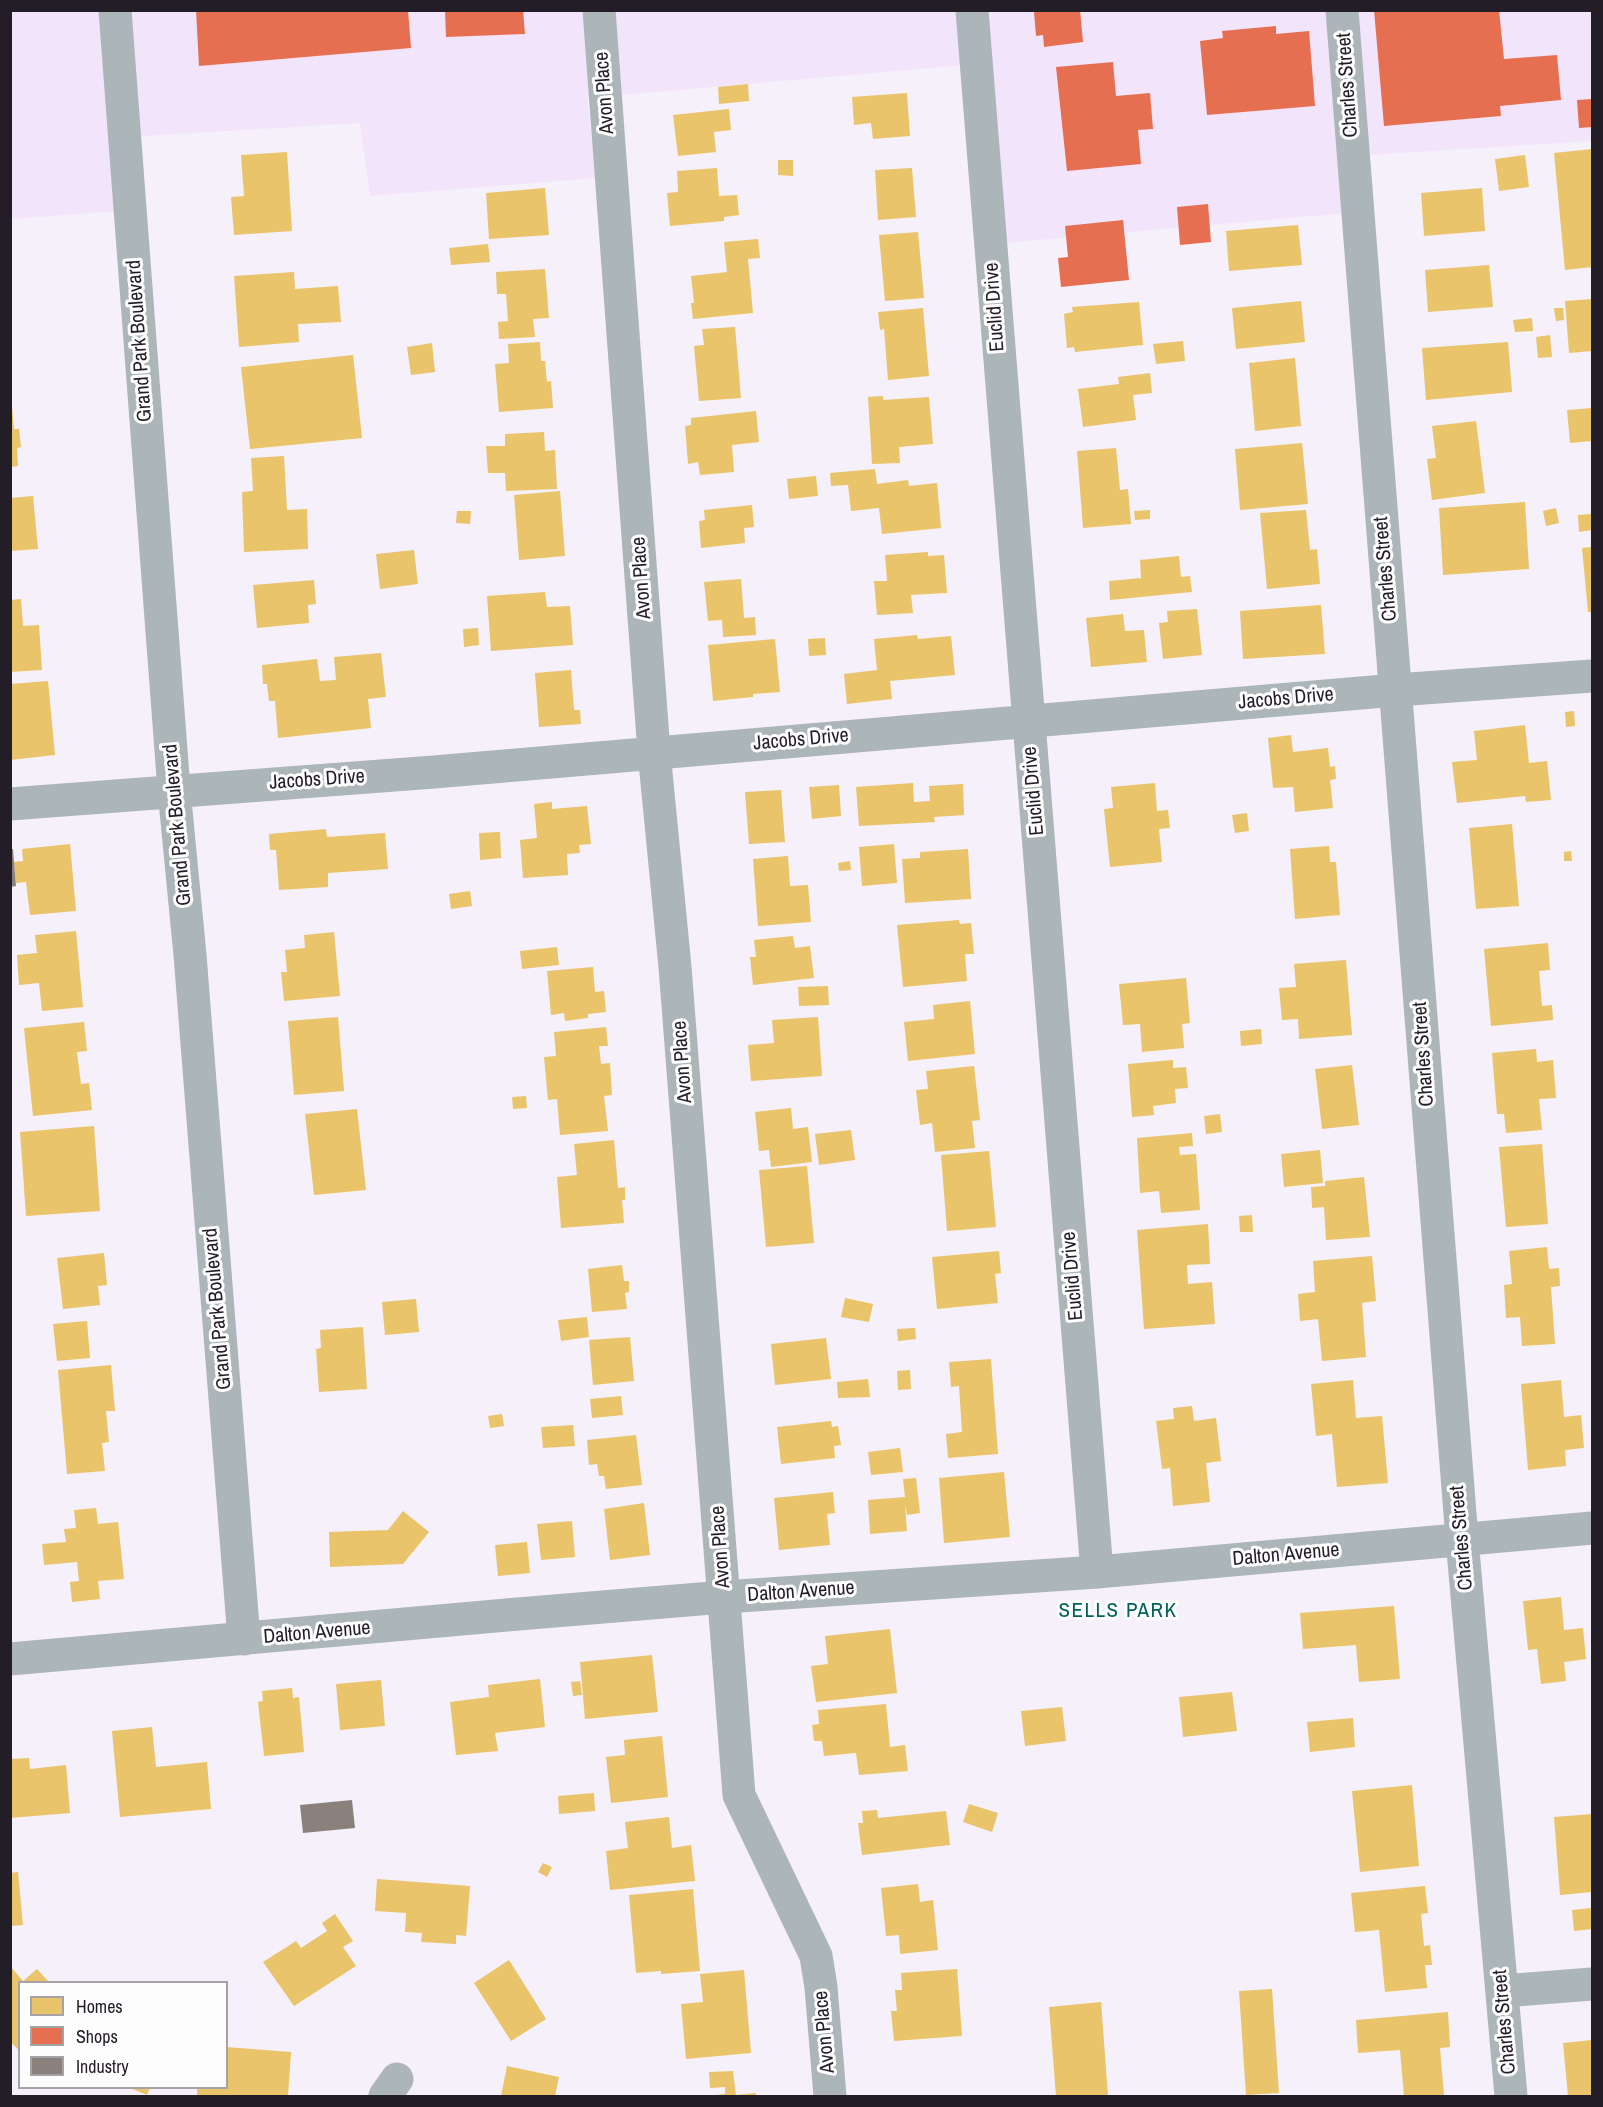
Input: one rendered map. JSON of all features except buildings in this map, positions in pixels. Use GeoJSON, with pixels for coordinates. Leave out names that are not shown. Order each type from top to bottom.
{"type":"FeatureCollection","features":[{"type":"Feature","properties":{"kind":"street","name":"Grand Park Boulevard"},"geometry":{"type":"LineString","coordinates":[[115,10],[174,790],[191,967],[244,1640]]}},
{"type":"Feature","properties":{"kind":"street","name":"Avon Place"},"geometry":{"type":"LineString","coordinates":[[599,10],[654,752],[675,967],[739,1795],[816,1956],[821,1987],[830,2097]]}},
{"type":"Feature","properties":{"kind":"street","name":"Euclid Drive"},"geometry":{"type":"LineString","coordinates":[[972,10],[1097,1572]]}},
{"type":"Feature","properties":{"kind":"street","name":"Charles Street"},"geometry":{"type":"LineString","coordinates":[[1342,10],[1462,1539],[1511,2097]]}},
{"type":"Feature","properties":{"kind":"street","name":"Jacobs Drive"},"geometry":{"type":"LineString","coordinates":[[10,804],[446,771],[1396,690],[1593,676]]}},
{"type":"Feature","properties":{"kind":"street","name":"Dalton Avenue"},"geometry":{"type":"LineString","coordinates":[[10,1659],[518,1614],[724,1597],[1097,1572],[1593,1528]]}},
{"type":"Feature","properties":{"kind":"street"},"geometry":{"type":"LineString","coordinates":[[1503,1991],[1593,1984]]}},
{"type":"Feature","properties":{"kind":"shaded area"},"geometry":{"type":"Polygon","coordinates":[[[11,11],[1592,11],[1592,141],[1353,156],[1358,212],[991,244],[976,64],[587,98],[596,178],[370,196],[360,123],[126,137],[131,210],[11,219],[11,11]]]}},
{"type":"Feature","properties":{"kind":"district","name":"SELLS PARK"},"geometry":{"type":"Point","coordinates":[1118,1611]}}]}
